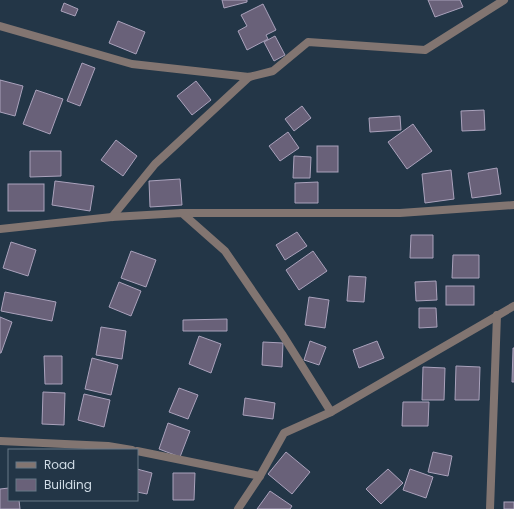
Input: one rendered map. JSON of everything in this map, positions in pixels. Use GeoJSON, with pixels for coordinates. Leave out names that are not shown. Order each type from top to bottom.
{"type":"FeatureCollection","features":[{"type":"Feature","properties":{"kind":"street"},"geometry":{"type":"LineString","coordinates":[[0,26],[132,64],[249,77],[273,71],[308,42],[425,50],[504,0]]}},
{"type":"Feature","properties":{"kind":"street"},"geometry":{"type":"LineString","coordinates":[[112,217],[155,164],[249,77]]}},
{"type":"Feature","properties":{"kind":"street"},"geometry":{"type":"LineString","coordinates":[[0,230],[112,217],[182,213],[400,213],[514,205]]}},
{"type":"Feature","properties":{"kind":"street"},"geometry":{"type":"LineString","coordinates":[[182,213],[225,251],[282,334],[331,412]]}},
{"type":"Feature","properties":{"kind":"street"},"geometry":{"type":"LineString","coordinates":[[238,509],[260,476],[284,433],[331,412],[514,306]]}},
{"type":"Feature","properties":{"kind":"street"},"geometry":{"type":"LineString","coordinates":[[490,509],[497,315]]}},
{"type":"Feature","properties":{"kind":"street"},"geometry":{"type":"LineString","coordinates":[[0,441],[108,446],[126,449]]}},
{"type":"Feature","properties":{"kind":"street"},"geometry":{"type":"LineString","coordinates":[[138,451],[260,476]]}},
{"type":"Feature","properties":{"kind":"building"},"geometry":{"type":"Polygon","coordinates":[[[222,0],[247,0],[247,2],[224,8],[222,0]]]}},
{"type":"Feature","properties":{"kind":"building"},"geometry":{"type":"Polygon","coordinates":[[[428,0],[460,0],[463,7],[435,17],[428,0]]]}},
{"type":"Feature","properties":{"kind":"building"},"geometry":{"type":"Polygon","coordinates":[[[64,3],[78,9],[75,16],[61,11],[64,3]]]}},
{"type":"Feature","properties":{"kind":"building"},"geometry":{"type":"Polygon","coordinates":[[[263,4],[276,30],[266,35],[268,39],[247,50],[238,31],[247,26],[241,15],[263,4]]]}},
{"type":"Feature","properties":{"kind":"building"},"geometry":{"type":"Polygon","coordinates":[[[118,21],[145,32],[136,54],[109,43],[118,21]]]}},
{"type":"Feature","properties":{"kind":"building"},"geometry":{"type":"Polygon","coordinates":[[[275,36],[285,55],[274,61],[264,42],[275,36]]]}},
{"type":"Feature","properties":{"kind":"building"},"geometry":{"type":"Polygon","coordinates":[[[82,63],[95,68],[80,106],[67,101],[82,63]]]}},
{"type":"Feature","properties":{"kind":"building"},"geometry":{"type":"Polygon","coordinates":[[[0,80],[23,86],[15,116],[0,112],[0,80]]]}},
{"type":"Feature","properties":{"kind":"building"},"geometry":{"type":"Polygon","coordinates":[[[196,81],[211,100],[192,115],[177,96],[196,81]]]}},
{"type":"Feature","properties":{"kind":"building"},"geometry":{"type":"Polygon","coordinates":[[[36,90],[63,99],[50,134],[23,124],[36,90]]]}},
{"type":"Feature","properties":{"kind":"building"},"geometry":{"type":"Polygon","coordinates":[[[302,106],[311,118],[294,131],[285,119],[302,106]]]}},
{"type":"Feature","properties":{"kind":"building"},"geometry":{"type":"Polygon","coordinates":[[[484,110],[485,130],[462,131],[461,111],[484,110]]]}},
{"type":"Feature","properties":{"kind":"building"},"geometry":{"type":"Polygon","coordinates":[[[400,116],[401,130],[370,132],[369,118],[400,116]]]}},
{"type":"Feature","properties":{"kind":"building"},"geometry":{"type":"Polygon","coordinates":[[[413,124],[432,151],[407,169],[388,142],[413,124]]]}},
{"type":"Feature","properties":{"kind":"building"},"geometry":{"type":"Polygon","coordinates":[[[288,132],[299,148],[280,161],[269,146],[288,132]]]}},
{"type":"Feature","properties":{"kind":"building"},"geometry":{"type":"Polygon","coordinates":[[[116,140],[137,156],[123,176],[101,160],[116,140]]]}},
{"type":"Feature","properties":{"kind":"building"},"geometry":{"type":"Polygon","coordinates":[[[317,146],[338,146],[338,172],[317,172],[317,146]]]}},
{"type":"Feature","properties":{"kind":"building"},"geometry":{"type":"Polygon","coordinates":[[[30,151],[61,151],[61,176],[30,177],[30,151]]]}},
{"type":"Feature","properties":{"kind":"building"},"geometry":{"type":"Polygon","coordinates":[[[294,156],[311,157],[310,178],[293,178],[294,156]]]}},
{"type":"Feature","properties":{"kind":"building"},"geometry":{"type":"Polygon","coordinates":[[[497,168],[501,194],[472,198],[468,173],[497,168]]]}},
{"type":"Feature","properties":{"kind":"building"},"geometry":{"type":"Polygon","coordinates":[[[451,170],[454,199],[425,203],[422,174],[451,170]]]}},
{"type":"Feature","properties":{"kind":"building"},"geometry":{"type":"Polygon","coordinates":[[[180,179],[182,205],[150,207],[149,181],[180,179]]]}},
{"type":"Feature","properties":{"kind":"building"},"geometry":{"type":"Polygon","coordinates":[[[55,181],[94,186],[90,211],[52,205],[55,181]]]}},
{"type":"Feature","properties":{"kind":"building"},"geometry":{"type":"Polygon","coordinates":[[[318,182],[318,203],[295,203],[295,183],[318,182]]]}},
{"type":"Feature","properties":{"kind":"building"},"geometry":{"type":"Polygon","coordinates":[[[8,184],[44,184],[44,211],[8,211],[8,184]]]}},
{"type":"Feature","properties":{"kind":"building"},"geometry":{"type":"Polygon","coordinates":[[[297,232],[307,246],[285,260],[276,245],[297,232]]]}},
{"type":"Feature","properties":{"kind":"building"},"geometry":{"type":"Polygon","coordinates":[[[411,235],[433,235],[433,258],[410,258],[411,235]]]}},
{"type":"Feature","properties":{"kind":"building"},"geometry":{"type":"Polygon","coordinates":[[[11,242],[36,250],[28,276],[3,268],[11,242]]]}},
{"type":"Feature","properties":{"kind":"building"},"geometry":{"type":"Polygon","coordinates":[[[131,251],[156,260],[146,287],[121,278],[131,251]]]}},
{"type":"Feature","properties":{"kind":"building"},"geometry":{"type":"Polygon","coordinates":[[[313,251],[327,271],[299,290],[286,270],[313,251]]]}},
{"type":"Feature","properties":{"kind":"building"},"geometry":{"type":"Polygon","coordinates":[[[453,255],[479,255],[479,278],[452,278],[453,255]]]}},
{"type":"Feature","properties":{"kind":"building"},"geometry":{"type":"Polygon","coordinates":[[[349,276],[366,277],[364,302],[347,301],[349,276]]]}},
{"type":"Feature","properties":{"kind":"building"},"geometry":{"type":"Polygon","coordinates":[[[436,281],[437,300],[416,301],[415,282],[436,281]]]}},
{"type":"Feature","properties":{"kind":"building"},"geometry":{"type":"Polygon","coordinates":[[[119,282],[141,291],[131,316],[109,307],[119,282]]]}},
{"type":"Feature","properties":{"kind":"building"},"geometry":{"type":"Polygon","coordinates":[[[446,286],[474,286],[474,305],[446,305],[446,286]]]}},
{"type":"Feature","properties":{"kind":"building"},"geometry":{"type":"Polygon","coordinates":[[[5,292],[56,302],[52,321],[1,311],[5,292]]]}},
{"type":"Feature","properties":{"kind":"building"},"geometry":{"type":"Polygon","coordinates":[[[309,297],[329,300],[325,328],[305,325],[309,297]]]}},
{"type":"Feature","properties":{"kind":"building"},"geometry":{"type":"Polygon","coordinates":[[[419,308],[436,308],[437,327],[419,328],[419,308]]]}},
{"type":"Feature","properties":{"kind":"building"},"geometry":{"type":"Polygon","coordinates":[[[0,317],[12,322],[1,353],[0,353],[0,317]]]}},
{"type":"Feature","properties":{"kind":"building"},"geometry":{"type":"Polygon","coordinates":[[[227,319],[227,331],[183,331],[183,320],[227,319]]]}},
{"type":"Feature","properties":{"kind":"building"},"geometry":{"type":"Polygon","coordinates":[[[101,327],[126,331],[122,359],[96,355],[101,327]]]}},
{"type":"Feature","properties":{"kind":"building"},"geometry":{"type":"Polygon","coordinates":[[[199,336],[221,344],[211,373],[189,364],[199,336]]]}},
{"type":"Feature","properties":{"kind":"building"},"geometry":{"type":"Polygon","coordinates":[[[310,341],[326,347],[319,365],[304,360],[310,341]]]}},
{"type":"Feature","properties":{"kind":"building"},"geometry":{"type":"Polygon","coordinates":[[[377,341],[384,358],[359,368],[353,350],[377,341]]]}},
{"type":"Feature","properties":{"kind":"building"},"geometry":{"type":"Polygon","coordinates":[[[263,342],[283,343],[282,367],[262,365],[263,342]]]}},
{"type":"Feature","properties":{"kind":"building"},"geometry":{"type":"Polygon","coordinates":[[[513,348],[514,382],[512,382],[513,348]]]}},
{"type":"Feature","properties":{"kind":"building"},"geometry":{"type":"Polygon","coordinates":[[[44,356],[62,356],[62,384],[45,384],[44,356]]]}},
{"type":"Feature","properties":{"kind":"building"},"geometry":{"type":"Polygon","coordinates":[[[92,358],[118,365],[111,395],[85,389],[92,358]]]}},
{"type":"Feature","properties":{"kind":"building"},"geometry":{"type":"Polygon","coordinates":[[[456,366],[480,367],[479,400],[455,400],[456,366]]]}},
{"type":"Feature","properties":{"kind":"building"},"geometry":{"type":"Polygon","coordinates":[[[423,367],[445,368],[444,400],[422,400],[423,367]]]}},
{"type":"Feature","properties":{"kind":"building"},"geometry":{"type":"Polygon","coordinates":[[[179,388],[198,395],[188,419],[169,412],[179,388]]]}},
{"type":"Feature","properties":{"kind":"building"},"geometry":{"type":"Polygon","coordinates":[[[43,392],[65,393],[64,425],[42,424],[43,392]]]}},
{"type":"Feature","properties":{"kind":"building"},"geometry":{"type":"Polygon","coordinates":[[[84,394],[110,400],[104,427],[78,420],[84,394]]]}},
{"type":"Feature","properties":{"kind":"building"},"geometry":{"type":"Polygon","coordinates":[[[245,398],[275,403],[273,419],[243,415],[245,398]]]}},
{"type":"Feature","properties":{"kind":"building"},"geometry":{"type":"Polygon","coordinates":[[[403,402],[429,402],[428,426],[402,426],[403,402]]]}},
{"type":"Feature","properties":{"kind":"building"},"geometry":{"type":"Polygon","coordinates":[[[168,423],[190,431],[180,457],[159,449],[168,423]]]}},
{"type":"Feature","properties":{"kind":"building"},"geometry":{"type":"Polygon","coordinates":[[[286,452],[310,472],[292,494],[268,474],[286,452]]]}},
{"type":"Feature","properties":{"kind":"building"},"geometry":{"type":"Polygon","coordinates":[[[433,452],[452,456],[448,476],[428,472],[433,452]]]}},
{"type":"Feature","properties":{"kind":"building"},"geometry":{"type":"Polygon","coordinates":[[[138,469],[152,473],[147,494],[138,492],[138,469]]]}},
{"type":"Feature","properties":{"kind":"building"},"geometry":{"type":"Polygon","coordinates":[[[388,469],[403,483],[381,504],[366,489],[388,469]]]}},
{"type":"Feature","properties":{"kind":"building"},"geometry":{"type":"Polygon","coordinates":[[[410,469],[433,477],[426,498],[403,490],[410,469]]]}},
{"type":"Feature","properties":{"kind":"building"},"geometry":{"type":"Polygon","coordinates":[[[173,473],[195,473],[194,500],[173,500],[173,473]]]}},
{"type":"Feature","properties":{"kind":"building"},"geometry":{"type":"Polygon","coordinates":[[[8,488],[8,501],[19,501],[20,509],[0,509],[0,489],[8,488]]]}},
{"type":"Feature","properties":{"kind":"building"},"geometry":{"type":"Polygon","coordinates":[[[270,491],[292,506],[290,509],[257,509],[270,491]]]}},
{"type":"Feature","properties":{"kind":"building"},"geometry":{"type":"Polygon","coordinates":[[[504,502],[514,502],[514,509],[504,509],[504,502]]]}}]}
